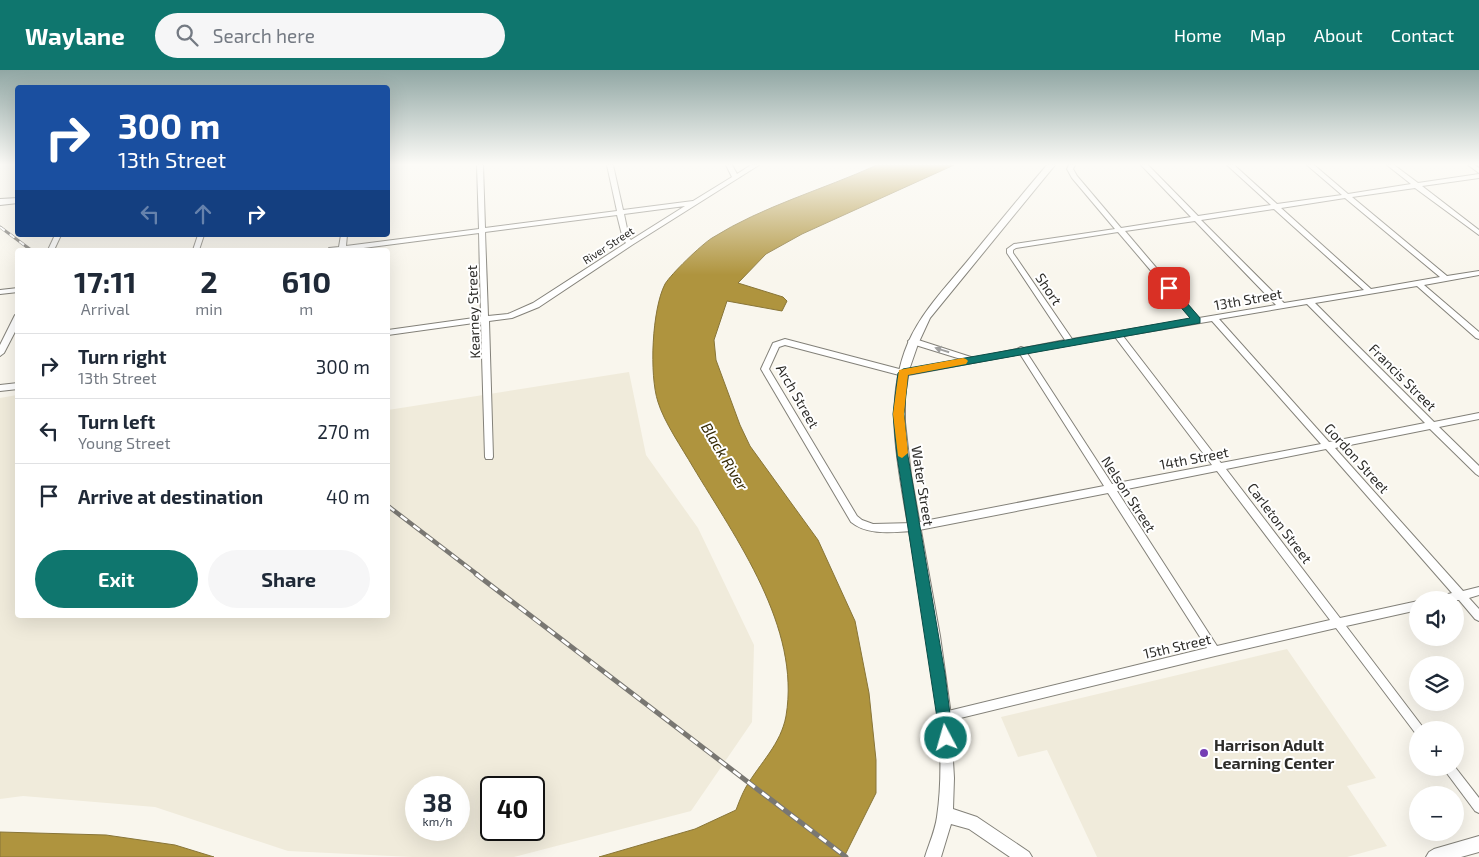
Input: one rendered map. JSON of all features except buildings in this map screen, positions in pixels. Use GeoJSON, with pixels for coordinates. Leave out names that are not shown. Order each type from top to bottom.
{"type":"FeatureCollection","features":[{"type":"Feature","properties":{"kind":"street","name":"Kearney Street"},"geometry":{"type":"LineString","coordinates":[[481,202],[489,457]]}},
{"type":"Feature","properties":{"kind":"street"},"geometry":{"type":"LineString","coordinates":[[618,202],[626,239],[630,242]]}},
{"type":"Feature","properties":{"kind":"street"},"geometry":{"type":"LineString","coordinates":[[349,248],[697,202]]}},
{"type":"Feature","properties":{"kind":"street","name":"River Street"},"geometry":{"type":"LineString","coordinates":[[390,333],[523,312],[630,242],[697,202]]}},
{"type":"Feature","properties":{"kind":"street","name":"Water Street"},"geometry":{"type":"LineString","coordinates":[[933,857],[945,815],[947,752],[944,716],[898,414],[903,373],[912,342],[926,318],[1021,202]]}},
{"type":"Feature","properties":{"kind":"street"},"geometry":{"type":"LineString","coordinates":[[1095,202],[1197,320]]}},
{"type":"Feature","properties":{"kind":"street"},"geometry":{"type":"LineString","coordinates":[[1179,202],[1282,306]]}},
{"type":"Feature","properties":{"kind":"street"},"geometry":{"type":"LineString","coordinates":[[1270,202],[1369,291]]}},
{"type":"Feature","properties":{"kind":"street"},"geometry":{"type":"LineString","coordinates":[[1119,230],[1311,202]]}},
{"type":"Feature","properties":{"kind":"street"},"geometry":{"type":"LineString","coordinates":[[1355,202],[1446,278]]}},
{"type":"Feature","properties":{"kind":"street"},"geometry":{"type":"LineString","coordinates":[[1437,202],[1479,233]]}},
{"type":"Feature","properties":{"kind":"street","name":"Short"},"geometry":{"type":"LineString","coordinates":[[1070,342],[1010,253],[1010,249],[1021,244],[1119,230]]}},
{"type":"Feature","properties":{"kind":"street","name":"13th Street"},"geometry":{"type":"LineString","coordinates":[[903,373],[1021,350],[1479,273]]}},
{"type":"Feature","properties":{"kind":"street"},"geometry":{"type":"LineString","coordinates":[[1418,283],[1479,336]]}},
{"type":"Feature","properties":{"kind":"street"},"geometry":{"type":"LineString","coordinates":[[0,292],[15,290]]}},
{"type":"Feature","properties":{"kind":"street","name":"Francis Street"},"geometry":{"type":"LineString","coordinates":[[1308,301],[1479,472]]}},
{"type":"Feature","properties":{"kind":"street","name":"Gordon Street"},"geometry":{"type":"LineString","coordinates":[[1214,318],[1456,591]]}},
{"type":"Feature","properties":{"kind":"street"},"geometry":{"type":"LineString","coordinates":[[0,353],[15,323]]}},
{"type":"Feature","properties":{"kind":"street","name":"Carleton Street"},"geometry":{"type":"LineString","coordinates":[[1117,334],[1413,721]]}},
{"type":"Feature","properties":{"kind":"street","name":"Arch Street"},"geometry":{"type":"LineString","coordinates":[[903,373],[789,341],[780,342],[776,345],[765,366],[766,372],[773,384],[858,524],[866,527],[914,527]]}},
{"type":"Feature","properties":{"kind":"street"},"geometry":{"type":"LineString","coordinates":[[912,342],[971,360]]}},
{"type":"Feature","properties":{"kind":"street","name":"Nelson Street"},"geometry":{"type":"LineString","coordinates":[[1021,350],[1215,651]]}},
{"type":"Feature","properties":{"kind":"street"},"geometry":{"type":"LineString","coordinates":[[0,388],[15,386]]}},
{"type":"Feature","properties":{"kind":"street","name":"14th Street"},"geometry":{"type":"LineString","coordinates":[[914,527],[1479,416]]}},
{"type":"Feature","properties":{"kind":"street"},"geometry":{"type":"LineString","coordinates":[[1464,595],[1479,591]]}},
{"type":"Feature","properties":{"kind":"street","name":"Gordon Street"},"geometry":{"type":"LineString","coordinates":[[1464,600],[1479,616]]}},
{"type":"Feature","properties":{"kind":"street","name":"15th Street"},"geometry":{"type":"LineString","coordinates":[[944,716],[1215,651],[1409,607]]}},
{"type":"Feature","properties":{"kind":"street"},"geometry":{"type":"LineString","coordinates":[[1455,776],[1479,807]]}},
{"type":"Feature","properties":{"kind":"street"},"geometry":{"type":"LineString","coordinates":[[945,815],[972,822],[1024,857]]}},
{"type":"Feature","properties":{"kind":"street"},"geometry":{"type":"LineString","coordinates":[[1434,857],[1479,844]]}},
{"type":"Feature","properties":{"kind":"shaded area"},"geometry":{"type":"Polygon","coordinates":[[[629,372],[646,455],[698,528],[754,645],[752,722],[691,811],[514,857],[412,857],[288,851],[155,807],[23,796],[0,799],[0,398],[15,395],[15,618],[390,618],[390,410],[629,372]]]}},
{"type":"Feature","properties":{"kind":"shaded area","name":"Harrison Adult Learning Center"},"geometry":{"type":"Polygon","coordinates":[[[1287,649],[1376,778],[1347,786],[1387,846],[1347,857],[1097,857],[1047,750],[1018,757],[1001,717],[1287,649]]]}},
{"type":"Feature","properties":{"kind":"water","name":"Black River"},"geometry":{"type":"Polygon","coordinates":[[[785,202],[873,202],[802,234],[766,254],[738,283],[783,297],[787,301],[782,311],[727,301],[714,340],[716,360],[740,425],[750,446],[818,540],[855,621],[869,693],[876,760],[876,793],[844,857],[599,857],[695,829],[736,810],[746,787],[780,736],[786,716],[788,683],[784,650],[775,617],[745,554],[664,418],[658,402],[653,376],[653,342],[657,309],[668,279],[712,238],[785,202]]]}},
{"type":"Feature","properties":{"kind":"water"},"geometry":{"type":"Polygon","coordinates":[[[0,832],[106,835],[175,845],[214,857],[0,857],[0,832]]]}},
{"type":"Feature","properties":{"kind":"railway"},"geometry":{"type":"LineString","coordinates":[[0,227],[28,248]]}},
{"type":"Feature","properties":{"kind":"railway"},"geometry":{"type":"LineString","coordinates":[[390,508],[478,575]]}},
{"type":"Feature","properties":{"kind":"railway"},"geometry":{"type":"LineString","coordinates":[[476,574],[846,857]]}},
{"type":"Feature","properties":{"kind":"slow traffic"},"geometry":{"type":"LineString","coordinates":[[902,453],[898,414],[903,373],[963,361]]}},
{"type":"Feature","properties":{"kind":"place","name":"Harrison Adult Learning Center"},"geometry":{"type":"Point","coordinates":[1204,753]}},
{"type":"Feature","properties":{"kind":"route"},"geometry":{"type":"LineString","coordinates":[[946,738],[898,414],[903,373],[1197,320],[1169,288]]}}]}
